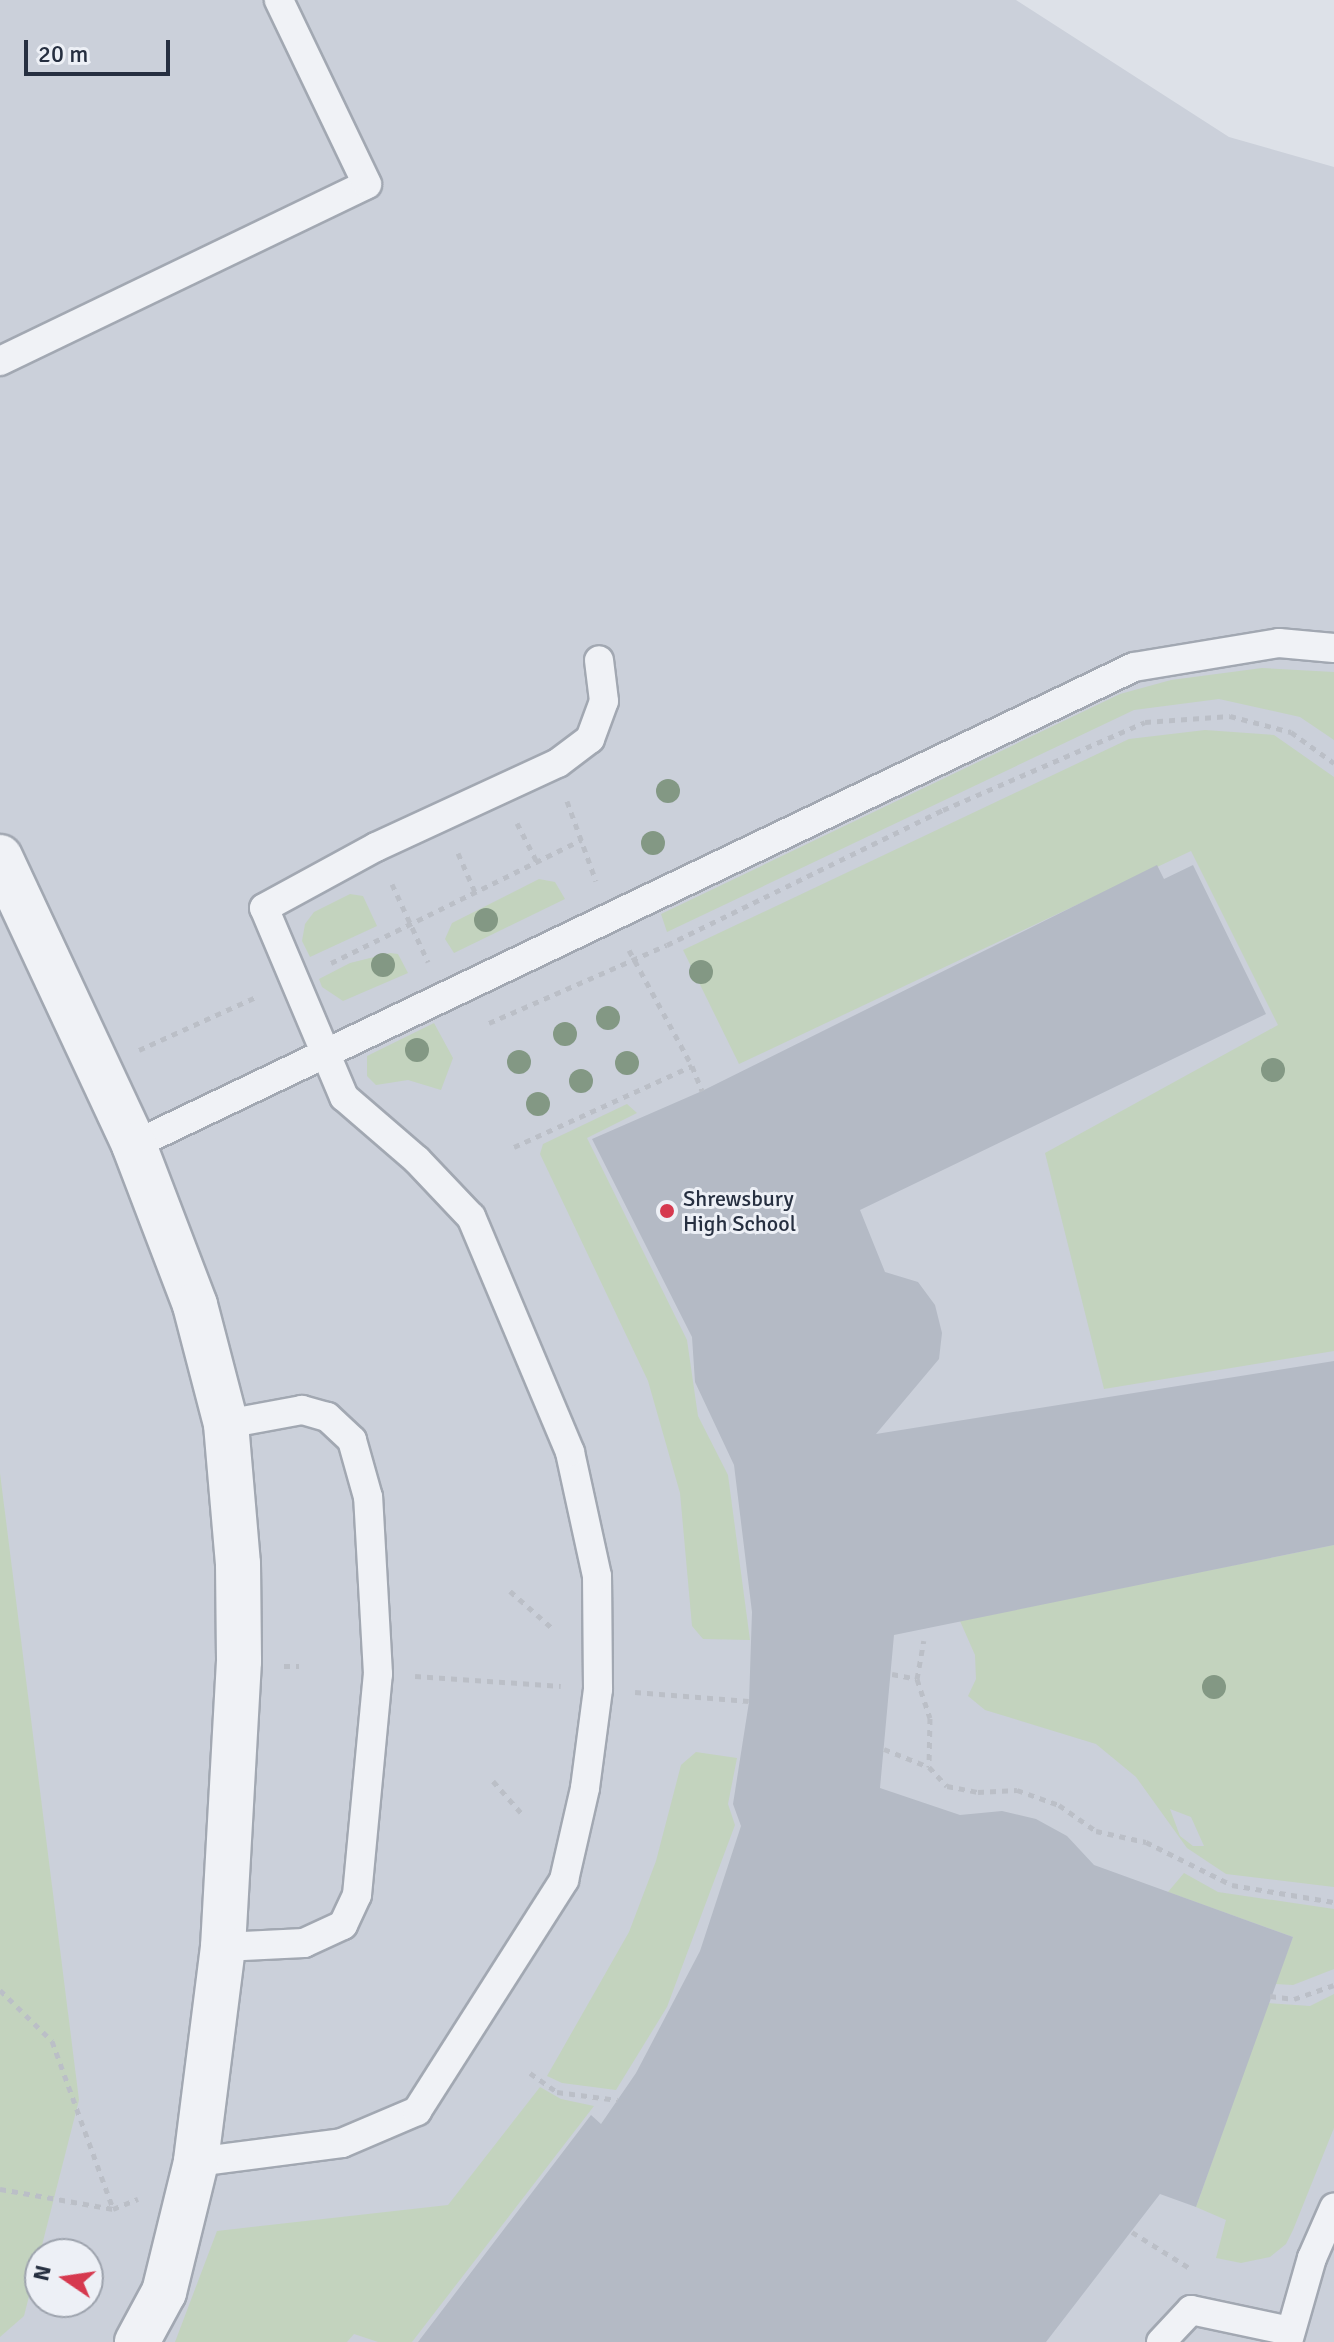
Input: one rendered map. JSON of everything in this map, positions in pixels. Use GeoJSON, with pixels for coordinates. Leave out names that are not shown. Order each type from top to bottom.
{"type":"FeatureCollection","features":[{"type":"Feature","properties":{"kind":"street"},"geometry":{"type":"LineString","coordinates":[[0,857],[134,1145],[195,1305],[226,1424],[238,1564],[239,1661],[223,1947],[196,2162],[164,2292],[137,2342]]}},
{"type":"Feature","properties":{"kind":"lane"},"geometry":{"type":"LineString","coordinates":[[0,361],[367,184],[279,0]]}},
{"type":"Feature","properties":{"kind":"lane"},"geometry":{"type":"LineString","coordinates":[[134,1145],[1134,667],[1279,643],[1334,648]]}},
{"type":"Feature","properties":{"kind":"lane"},"geometry":{"type":"LineString","coordinates":[[196,2162],[342,2143],[417,2111],[564,1880],[585,1788],[598,1689],[597,1576],[570,1452],[471,1217],[417,1160],[344,1097],[323,1055],[264,908],[376,847],[554,765],[590,739],[604,701],[599,660]]}},
{"type":"Feature","properties":{"kind":"lane"},"geometry":{"type":"LineString","coordinates":[[223,1947],[304,1943],[343,1925],[357,1895],[378,1674],[368,1497],[352,1440],[327,1417],[302,1410],[226,1424]]}},
{"type":"Feature","properties":{"kind":"lane"},"geometry":{"type":"LineString","coordinates":[[1161,2342],[1191,2310],[1289,2337],[1334,2208]]}},
{"type":"Feature","properties":{"kind":"path"},"geometry":{"type":"LineString","coordinates":[[474,1030],[635,960],[943,810],[1145,722],[1230,716],[1291,732],[1334,763]]}},
{"type":"Feature","properties":{"kind":"path"},"geometry":{"type":"LineString","coordinates":[[554,765],[598,886]]}},
{"type":"Feature","properties":{"kind":"path"},"geometry":{"type":"LineString","coordinates":[[320,969],[581,840]]}},
{"type":"Feature","properties":{"kind":"path"},"geometry":{"type":"LineString","coordinates":[[410,925],[430,967]]}},
{"type":"Feature","properties":{"kind":"path"},"geometry":{"type":"LineString","coordinates":[[628,947],[692,1066],[702,1091]]}},
{"type":"Feature","properties":{"kind":"path"},"geometry":{"type":"LineString","coordinates":[[99,1069],[258,996]]}},
{"type":"Feature","properties":{"kind":"path"},"geometry":{"type":"LineString","coordinates":[[514,1147],[692,1066]]}},
{"type":"Feature","properties":{"kind":"path"},"geometry":{"type":"LineString","coordinates":[[510,1591],[551,1627]]}},
{"type":"Feature","properties":{"kind":"path"},"geometry":{"type":"LineString","coordinates":[[924,1641],[917,1679],[930,1718],[929,1767]]}},
{"type":"Feature","properties":{"kind":"path"},"geometry":{"type":"LineString","coordinates":[[892,1674],[917,1679]]}},
{"type":"Feature","properties":{"kind":"path"},"geometry":{"type":"LineString","coordinates":[[884,1749],[929,1767],[947,1786],[978,1792],[1017,1790],[1059,1805],[1096,1831],[1146,1842],[1232,1885],[1334,1902]]}},
{"type":"Feature","properties":{"kind":"path"},"geometry":{"type":"LineString","coordinates":[[493,1781],[523,1815]]}},
{"type":"Feature","properties":{"kind":"path"},"geometry":{"type":"LineString","coordinates":[[1270,1996],[1294,1999],[1334,1985]]}},
{"type":"Feature","properties":{"kind":"path"},"geometry":{"type":"LineString","coordinates":[[0,1990],[52,2041],[113,2209]]}},
{"type":"Feature","properties":{"kind":"path"},"geometry":{"type":"LineString","coordinates":[[530,2073],[557,2092],[617,2100]]}},
{"type":"Feature","properties":{"kind":"path"},"geometry":{"type":"LineString","coordinates":[[0,2189],[113,2209],[153,2193]]}},
{"type":"Feature","properties":{"kind":"shaded area","name":"Shrewsbury High School"},"geometry":{"type":"Polygon","coordinates":[[[0,0],[1016,0],[1229,137],[1334,167],[1334,2342],[0,2342],[0,0]]]}},
{"type":"Feature","properties":{"kind":"green space"},"geometry":{"type":"Polygon","coordinates":[[[1262,668],[1334,672],[1334,740],[1300,717],[1219,699],[1134,710],[667,932],[661,914],[1120,694],[1171,680],[1262,668]]]}},
{"type":"Feature","properties":{"kind":"green space"},"geometry":{"type":"Polygon","coordinates":[[[1205,730],[1274,735],[1334,777],[1334,1351],[1104,1389],[1045,1153],[1278,1025],[1191,851],[739,1064],[683,950],[1129,739],[1205,730]]]}},
{"type":"Feature","properties":{"kind":"green space"},"geometry":{"type":"Polygon","coordinates":[[[539,879],[555,882],[565,899],[454,953],[445,939],[452,923],[539,879]]]}},
{"type":"Feature","properties":{"kind":"green space"},"geometry":{"type":"Polygon","coordinates":[[[350,894],[363,896],[377,926],[310,957],[302,941],[305,924],[314,912],[350,894]]]}},
{"type":"Feature","properties":{"kind":"green space"},"geometry":{"type":"Polygon","coordinates":[[[390,953],[398,954],[408,973],[343,1001],[322,987],[319,979],[350,963],[390,953]]]}},
{"type":"Feature","properties":{"kind":"green space"},"geometry":{"type":"Polygon","coordinates":[[[434,1023],[453,1058],[441,1090],[408,1080],[376,1085],[367,1076],[367,1056],[434,1023]]]}},
{"type":"Feature","properties":{"kind":"green space"},"geometry":{"type":"Polygon","coordinates":[[[627,1104],[637,1113],[587,1138],[687,1340],[698,1416],[728,1475],[750,1640],[703,1639],[692,1626],[680,1493],[648,1381],[540,1154],[543,1144],[627,1104]]]}},
{"type":"Feature","properties":{"kind":"green space"},"geometry":{"type":"Polygon","coordinates":[[[0,1473],[79,2100],[44,2238],[24,2238],[24,2316],[0,2337],[0,1473]]]}},
{"type":"Feature","properties":{"kind":"green space"},"geometry":{"type":"Polygon","coordinates":[[[1334,1545],[1334,1887],[1226,1874],[1187,1848],[1136,1777],[1096,1744],[985,1710],[968,1696],[976,1679],[975,1655],[960,1621],[1334,1545]],[[1170,1809],[1180,1836],[1193,1846],[1204,1846],[1191,1817],[1170,1809]]]}},
{"type":"Feature","properties":{"kind":"green space"},"geometry":{"type":"Polygon","coordinates":[[[696,1752],[737,1758],[728,1804],[735,1825],[667,2007],[616,2090],[562,2083],[547,2076],[629,1932],[656,1861],[681,1765],[696,1752]]]}},
{"type":"Feature","properties":{"kind":"green space"},"geometry":{"type":"Polygon","coordinates":[[[1184,1873],[1218,1892],[1334,1909],[1334,1969],[1293,1985],[1275,1984],[1293,1937],[1168,1892],[1184,1873]]]}},
{"type":"Feature","properties":{"kind":"green space"},"geometry":{"type":"Polygon","coordinates":[[[1334,1994],[1334,2128],[1293,2230],[1286,2244],[1270,2257],[1241,2263],[1216,2258],[1226,2220],[1196,2207],[1268,2003],[1310,2006],[1334,1994]]]}},
{"type":"Feature","properties":{"kind":"green space"},"geometry":{"type":"Polygon","coordinates":[[[540,2087],[561,2099],[594,2106],[412,2342],[378,2342],[354,2334],[347,2342],[175,2342],[217,2231],[448,2205],[540,2087]]]}},
{"type":"Feature","properties":{"kind":"building","name":"Shrewsbury High School"},"geometry":{"type":"Polygon","coordinates":[[[1157,865],[1164,879],[1193,865],[1266,1014],[860,1210],[885,1272],[918,1282],[935,1305],[942,1333],[939,1359],[876,1434],[1334,1361],[1334,1545],[894,1635],[880,1788],[960,1815],[1002,1811],[1036,1819],[1067,1836],[1094,1865],[1293,1937],[1196,2207],[1160,2194],[1046,2342],[418,2342],[591,2115],[601,2124],[636,2073],[700,1951],[741,1826],[733,1804],[749,1702],[752,1612],[734,1465],[695,1382],[692,1337],[592,1139],[702,1091],[1157,865]]]}},
{"type":"Feature","properties":{"kind":"place","name":"Shrewsbury High School"},"geometry":{"type":"Point","coordinates":[667,1211]}}]}
